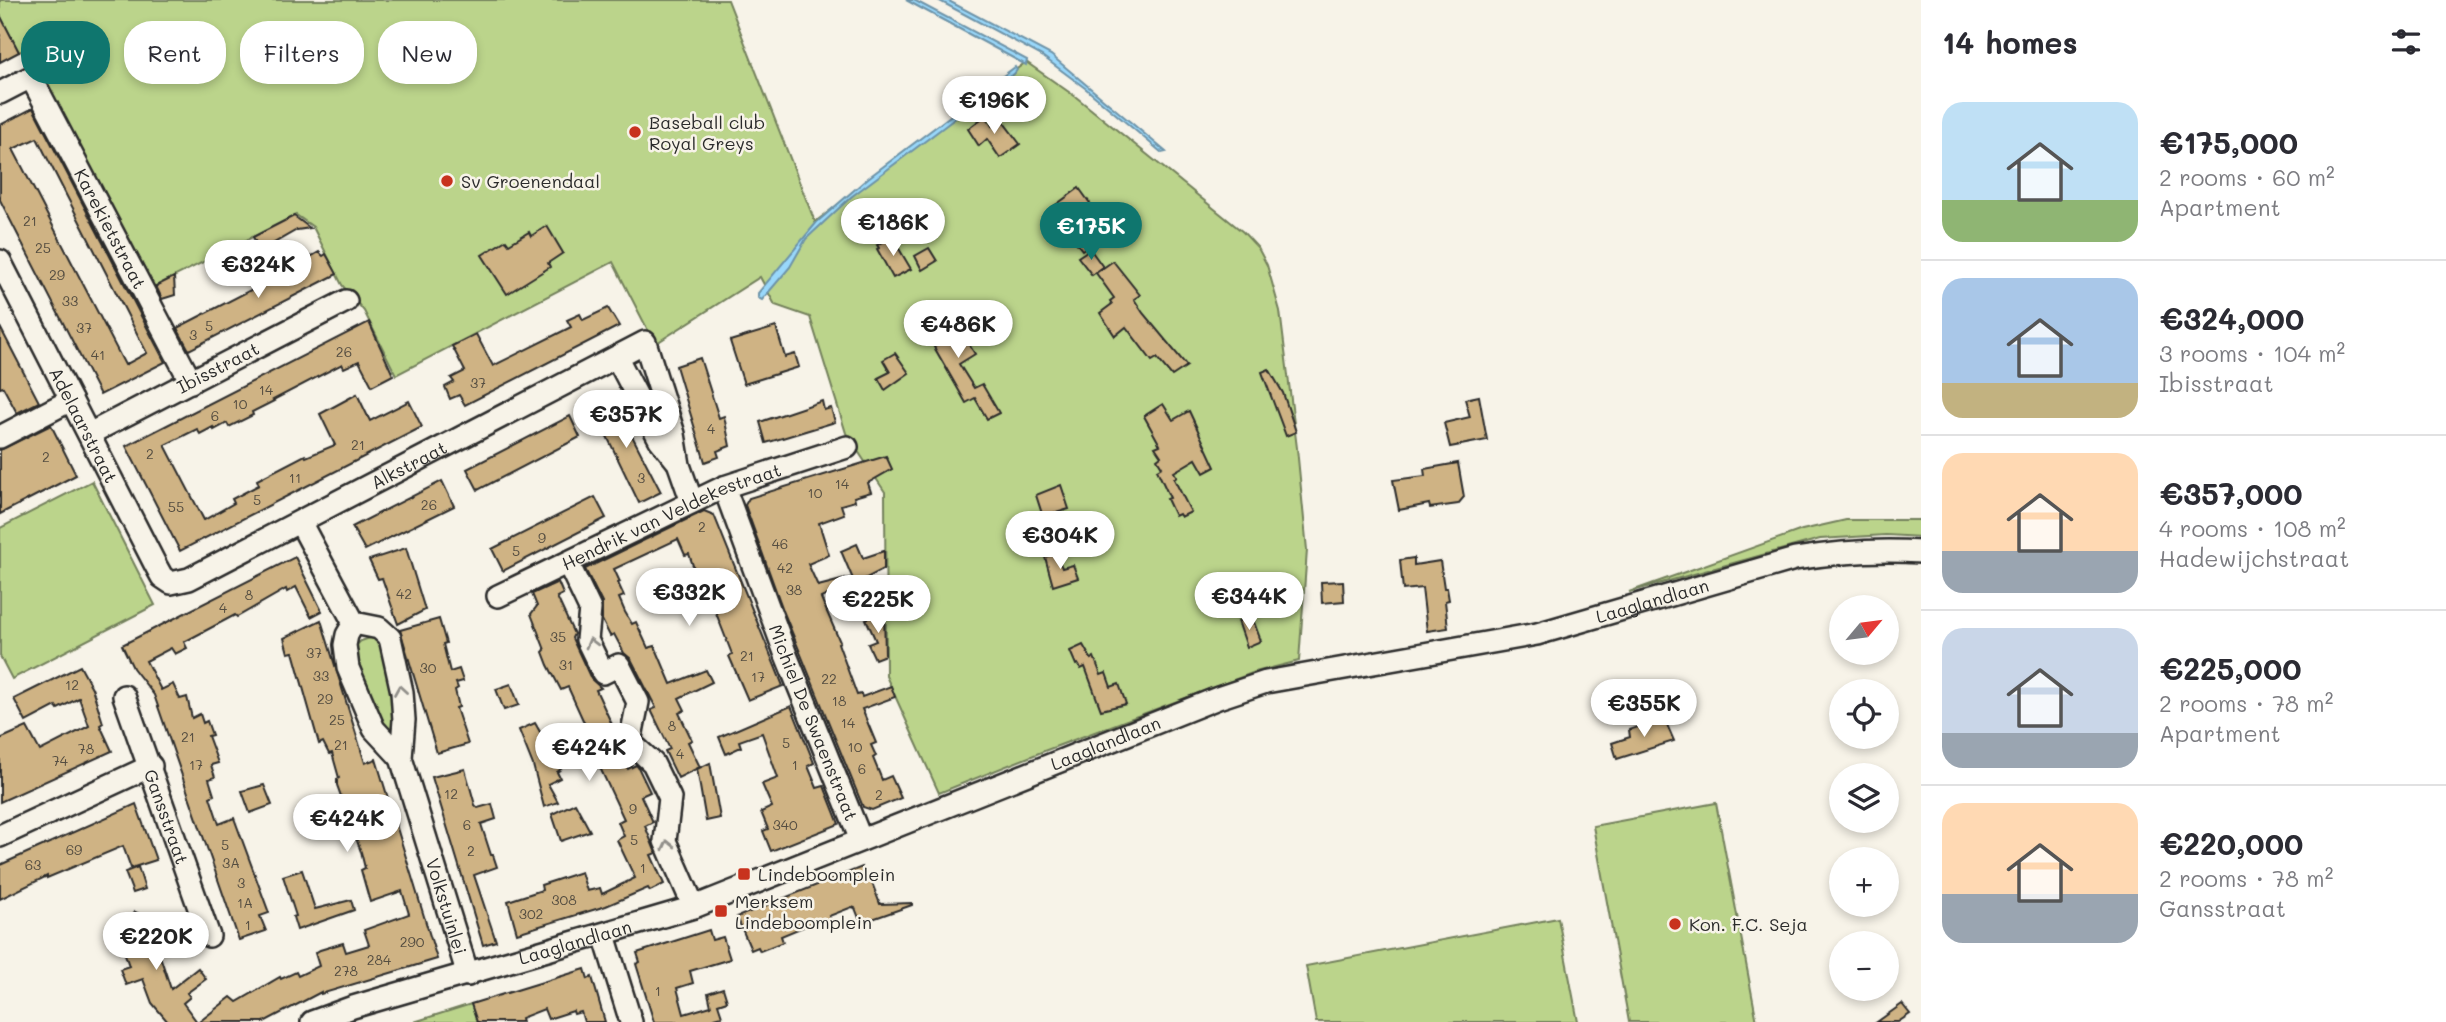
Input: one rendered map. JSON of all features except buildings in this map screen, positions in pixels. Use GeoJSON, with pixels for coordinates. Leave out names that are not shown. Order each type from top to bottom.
{"type":"FeatureCollection","features":[{"type":"Feature","properties":{"kind":"street","name":"Karekietstraat"},"geometry":{"type":"LineString","coordinates":[[0,93],[31,77],[191,382]]}},
{"type":"Feature","properties":{"kind":"street","name":"Adelaarstraat"},"geometry":{"type":"LineString","coordinates":[[0,261],[156,566],[162,577],[171,583]]}},
{"type":"Feature","properties":{"kind":"street","name":"Ibisstraat"},"geometry":{"type":"LineString","coordinates":[[89,434],[346,301]]}},
{"type":"Feature","properties":{"kind":"street","name":"Alkstraat"},"geometry":{"type":"LineString","coordinates":[[171,583],[189,579],[645,342],[674,434],[679,465]]}},
{"type":"Feature","properties":{"kind":"street"},"geometry":{"type":"LineString","coordinates":[[617,358],[660,440],[679,465],[692,502]]}},
{"type":"Feature","properties":{"kind":"street"},"geometry":{"type":"LineString","coordinates":[[0,437],[71,400]]}},
{"type":"Feature","properties":{"kind":"street","name":"Hendrik van Veldekestraat"},"geometry":{"type":"LineString","coordinates":[[498,596],[724,487],[847,447]]}},
{"type":"Feature","properties":{"kind":"street","name":"Michiel De Swaenstraat"},"geometry":{"type":"LineString","coordinates":[[724,487],[786,655],[861,840]]}},
{"type":"Feature","properties":{"kind":"street"},"geometry":{"type":"LineString","coordinates":[[300,522],[354,623]]}},
{"type":"Feature","properties":{"kind":"street","name":"Laaglandlaan"},"geometry":{"type":"LineString","coordinates":[[312,1022],[353,1007],[694,907],[1218,698],[1266,682],[1537,634],[1795,559],[1835,552],[1921,552]]}},
{"type":"Feature","properties":{"kind":"street"},"geometry":{"type":"LineString","coordinates":[[568,563],[590,609],[587,640],[603,673],[619,665],[638,702],[629,742],[653,763],[670,798],[665,841],[694,907]]}},
{"type":"Feature","properties":{"kind":"street","name":"Volkstuinlei"},"geometry":{"type":"LineString","coordinates":[[401,758],[374,729],[348,668],[345,645],[354,623],[379,628],[390,638],[402,692],[404,720],[401,758],[468,975]]}},
{"type":"Feature","properties":{"kind":"street","name":"Gansstraat"},"geometry":{"type":"LineString","coordinates":[[124,696],[209,936]]}},
{"type":"Feature","properties":{"kind":"street"},"geometry":{"type":"LineString","coordinates":[[0,836],[151,766]]}},
{"type":"Feature","properties":{"kind":"street"},"geometry":{"type":"LineString","coordinates":[[604,935],[631,1022]]}},
{"type":"Feature","properties":{"kind":"green space"},"geometry":{"type":"Polygon","coordinates":[[[0,0],[728,0],[815,222],[1026,62],[1076,97],[1243,232],[1258,248],[1267,265],[1280,311],[1307,550],[1299,661],[1255,672],[939,793],[886,676],[885,492],[846,433],[810,317],[775,305],[760,277],[655,344],[613,262],[396,375],[364,311],[342,285],[313,227],[296,215],[150,289],[44,84],[110,84],[110,21],[21,21],[19,52],[0,15],[0,0]]]}},
{"type":"Feature","properties":{"kind":"green space"},"geometry":{"type":"Polygon","coordinates":[[[92,481],[155,605],[12,679],[0,656],[0,528],[92,481]]]}},
{"type":"Feature","properties":{"kind":"green space"},"geometry":{"type":"Polygon","coordinates":[[[1846,520],[1921,520],[1921,537],[1886,535],[1820,539],[1629,592],[1802,530],[1846,520]]]}},
{"type":"Feature","properties":{"kind":"green space"},"geometry":{"type":"Polygon","coordinates":[[[370,638],[382,642],[397,707],[393,730],[384,729],[352,661],[354,647],[370,638]]]}},
{"type":"Feature","properties":{"kind":"green space","name":"Kon. F.C. Seja"},"geometry":{"type":"Polygon","coordinates":[[[1716,803],[1757,1022],[1629,1022],[1593,826],[1716,803]]]}},
{"type":"Feature","properties":{"kind":"green space"},"geometry":{"type":"Polygon","coordinates":[[[1558,918],[1578,1022],[1316,1022],[1306,966],[1558,918]]]}},
{"type":"Feature","properties":{"kind":"green space"},"geometry":{"type":"Polygon","coordinates":[[[471,1004],[477,1022],[414,1022],[471,1004]]]}},
{"type":"Feature","properties":{"kind":"water"},"geometry":{"type":"Polygon","coordinates":[[[906,0],[914,0],[1027,60],[1026,65],[906,0]]]}},
{"type":"Feature","properties":{"kind":"water"},"geometry":{"type":"Polygon","coordinates":[[[938,0],[947,0],[1051,55],[1166,152],[1162,153],[1085,88],[1042,56],[938,0]]]}},
{"type":"Feature","properties":{"kind":"water"},"geometry":{"type":"Polygon","coordinates":[[[1015,67],[1017,70],[1014,74],[851,197],[806,239],[790,267],[762,300],[758,298],[758,293],[817,222],[868,178],[1015,67]]]}},
{"type":"Feature","properties":{"kind":"place","name":"Baseball club Royal Greys"},"geometry":{"type":"Point","coordinates":[635,132]}},
{"type":"Feature","properties":{"kind":"place","name":"Sv Groenendaal"},"geometry":{"type":"Point","coordinates":[447,181]}},
{"type":"Feature","properties":{"kind":"place","name":"Lindeboomplein"},"geometry":{"type":"Point","coordinates":[744,874]}},
{"type":"Feature","properties":{"kind":"place","name":"Merksem Lindeboomplein"},"geometry":{"type":"Point","coordinates":[721,911]}},
{"type":"Feature","properties":{"kind":"place","name":"Kon. F.C. Seja"},"geometry":{"type":"Point","coordinates":[1675,924]}}]}
